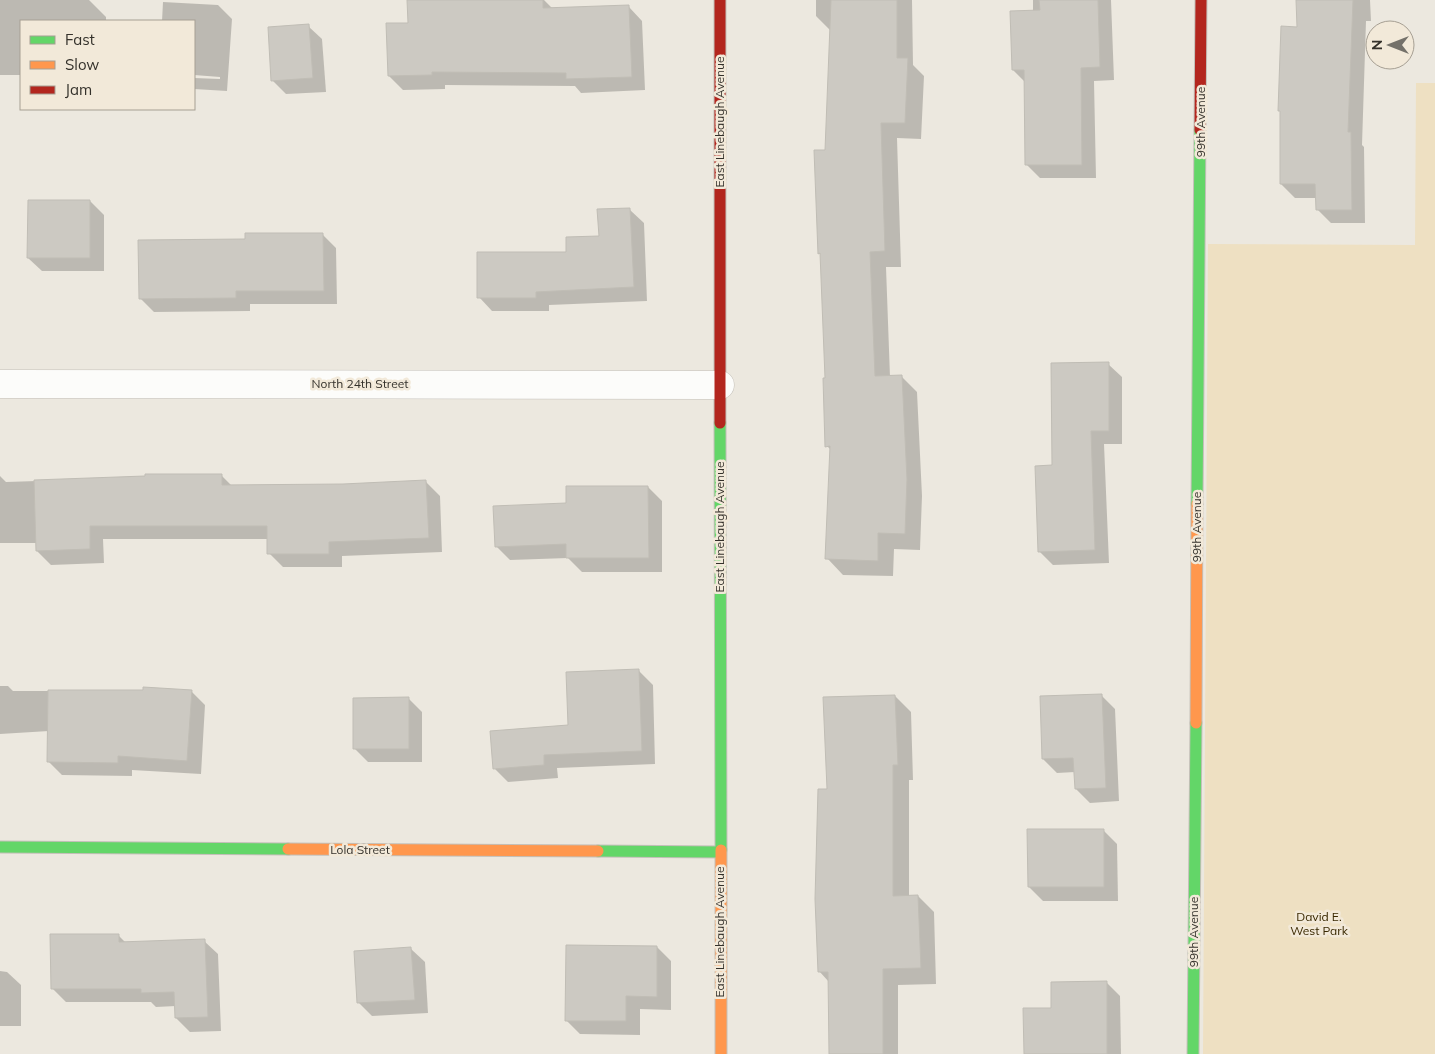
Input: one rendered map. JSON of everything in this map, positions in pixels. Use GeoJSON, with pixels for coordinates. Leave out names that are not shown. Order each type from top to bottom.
{"type":"FeatureCollection","features":[{"type":"Feature","properties":{"kind":"street","name":"East Linebaugh Avenue"},"geometry":{"type":"LineString","coordinates":[[720,0],[721,1054]]}},
{"type":"Feature","properties":{"kind":"street","name":"99th Avenue"},"geometry":{"type":"LineString","coordinates":[[1194,1054],[1201,0]]}},
{"type":"Feature","properties":{"kind":"street","name":"North 24th Street"},"geometry":{"type":"LineString","coordinates":[[0,384],[720,385]]}},
{"type":"Feature","properties":{"kind":"street","name":"Lola Street"},"geometry":{"type":"LineString","coordinates":[[0,847],[720,852]]}},
{"type":"Feature","properties":{"kind":"green space","name":"David E. West Park"},"geometry":{"type":"Polygon","coordinates":[[[1416,83],[1435,83],[1435,1054],[1203,1054],[1208,244],[1415,245],[1416,83]]]}},
{"type":"Feature","properties":{"kind":"building"},"geometry":{"type":"Polygon","coordinates":[[[407,0],[543,0],[543,8],[629,5],[632,77],[566,79],[566,73],[432,72],[432,75],[388,76],[386,23],[408,23],[407,0]]]}},
{"type":"Feature","properties":{"kind":"building"},"geometry":{"type":"Polygon","coordinates":[[[831,0],[897,0],[897,58],[908,58],[905,123],[881,123],[885,251],[870,252],[875,376],[902,375],[907,479],[905,534],[878,533],[878,561],[825,559],[830,446],[825,447],[823,378],[825,378],[814,150],[825,150],[831,0]]]}},
{"type":"Feature","properties":{"kind":"building"},"geometry":{"type":"Polygon","coordinates":[[[1039,0],[1098,0],[1100,67],[1081,68],[1082,165],[1025,165],[1024,70],[1012,70],[1010,11],[1040,10],[1039,0]]]}},
{"type":"Feature","properties":{"kind":"building"},"geometry":{"type":"Polygon","coordinates":[[[1296,0],[1353,0],[1348,132],[1351,132],[1352,210],[1316,210],[1315,184],[1280,184],[1280,111],[1278,111],[1281,26],[1297,27],[1296,0]]]}},
{"type":"Feature","properties":{"kind":"building"},"geometry":{"type":"Polygon","coordinates":[[[309,24],[313,78],[271,81],[268,27],[309,24]]]}},
{"type":"Feature","properties":{"kind":"building"},"geometry":{"type":"Polygon","coordinates":[[[28,200],[90,200],[90,258],[27,258],[28,200]]]}},
{"type":"Feature","properties":{"kind":"building"},"geometry":{"type":"Polygon","coordinates":[[[630,208],[634,287],[536,292],[536,298],[477,298],[477,252],[566,252],[566,237],[599,236],[597,209],[630,208]]]}},
{"type":"Feature","properties":{"kind":"building"},"geometry":{"type":"Polygon","coordinates":[[[245,233],[323,233],[324,291],[236,291],[236,298],[139,299],[138,240],[245,239],[245,233]]]}},
{"type":"Feature","properties":{"kind":"building"},"geometry":{"type":"Polygon","coordinates":[[[1109,362],[1109,431],[1091,431],[1095,550],[1038,552],[1035,466],[1052,465],[1051,363],[1109,362]]]}},
{"type":"Feature","properties":{"kind":"building"},"geometry":{"type":"Polygon","coordinates":[[[145,474],[222,474],[222,485],[343,484],[426,480],[429,538],[329,542],[329,554],[267,554],[267,526],[90,526],[90,549],[36,551],[34,480],[145,476],[145,474]]]}},
{"type":"Feature","properties":{"kind":"building"},"geometry":{"type":"Polygon","coordinates":[[[566,486],[648,486],[649,558],[566,558],[566,544],[495,547],[493,506],[566,503],[566,486]]]}},
{"type":"Feature","properties":{"kind":"building"},"geometry":{"type":"Polygon","coordinates":[[[639,669],[642,751],[544,755],[544,765],[493,769],[490,731],[568,725],[566,672],[639,669]]]}},
{"type":"Feature","properties":{"kind":"building"},"geometry":{"type":"Polygon","coordinates":[[[143,687],[192,690],[187,761],[118,756],[118,763],[47,762],[48,690],[143,690],[143,687]]]}},
{"type":"Feature","properties":{"kind":"building"},"geometry":{"type":"Polygon","coordinates":[[[1102,694],[1106,788],[1075,789],[1073,758],[1042,759],[1040,696],[1102,694]]]}},
{"type":"Feature","properties":{"kind":"building"},"geometry":{"type":"Polygon","coordinates":[[[895,695],[898,765],[893,765],[893,896],[918,895],[921,968],[883,969],[883,1054],[829,1054],[828,972],[818,972],[815,899],[818,789],[827,789],[823,697],[895,695]]]}},
{"type":"Feature","properties":{"kind":"building"},"geometry":{"type":"Polygon","coordinates":[[[409,697],[409,749],[353,749],[353,698],[409,697]]]}},
{"type":"Feature","properties":{"kind":"building"},"geometry":{"type":"Polygon","coordinates":[[[1027,829],[1104,829],[1104,887],[1028,887],[1027,829]]]}},
{"type":"Feature","properties":{"kind":"building"},"geometry":{"type":"Polygon","coordinates":[[[50,934],[119,934],[119,942],[205,939],[208,1017],[175,1018],[174,992],[141,993],[141,989],[51,989],[50,934]]]}},
{"type":"Feature","properties":{"kind":"building"},"geometry":{"type":"Polygon","coordinates":[[[566,945],[657,946],[657,997],[626,996],[626,1021],[565,1021],[566,945]]]}},
{"type":"Feature","properties":{"kind":"building"},"geometry":{"type":"Polygon","coordinates":[[[411,947],[415,1000],[357,1003],[354,951],[411,947]]]}},
{"type":"Feature","properties":{"kind":"building"},"geometry":{"type":"Polygon","coordinates":[[[1107,981],[1107,1054],[1024,1054],[1023,1008],[1051,1008],[1051,982],[1107,981]]]}},
{"type":"Feature","properties":{"kind":"traffic: fast"},"geometry":{"type":"LineString","coordinates":[[1197,504],[1200,130]]}},
{"type":"Feature","properties":{"kind":"traffic: fast"},"geometry":{"type":"LineString","coordinates":[[720,423],[721,850]]}},
{"type":"Feature","properties":{"kind":"traffic: fast"},"geometry":{"type":"LineString","coordinates":[[1193,1054],[1196,723]]}},
{"type":"Feature","properties":{"kind":"traffic: fast"},"geometry":{"type":"LineString","coordinates":[[0,847],[288,849]]}},
{"type":"Feature","properties":{"kind":"traffic: fast"},"geometry":{"type":"LineString","coordinates":[[598,851],[720,852]]}},
{"type":"Feature","properties":{"kind":"traffic: slow"},"geometry":{"type":"LineString","coordinates":[[1196,723],[1197,504]]}},
{"type":"Feature","properties":{"kind":"traffic: slow"},"geometry":{"type":"LineString","coordinates":[[288,849],[598,851]]}},
{"type":"Feature","properties":{"kind":"traffic: slow"},"geometry":{"type":"LineString","coordinates":[[721,850],[721,1054]]}},
{"type":"Feature","properties":{"kind":"traffic: jam"},"geometry":{"type":"LineString","coordinates":[[720,0],[720,423]]}},
{"type":"Feature","properties":{"kind":"traffic: jam"},"geometry":{"type":"LineString","coordinates":[[1200,130],[1201,0]]}}]}
